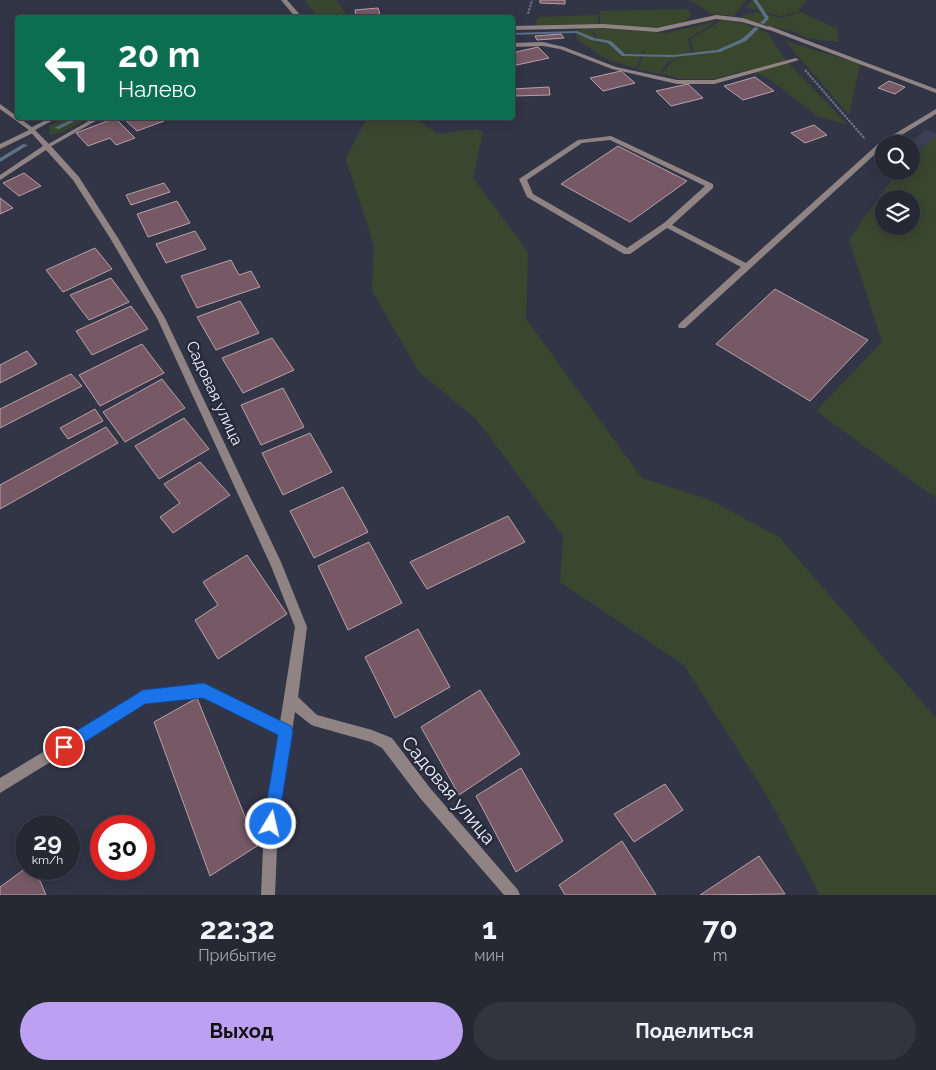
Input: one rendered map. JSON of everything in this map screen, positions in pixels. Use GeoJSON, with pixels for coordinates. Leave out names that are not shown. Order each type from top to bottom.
{"type":"FeatureCollection","features":[{"type":"Feature","properties":{"kind":"street"},"geometry":{"type":"LineString","coordinates":[[284,0],[297,15]]}},
{"type":"Feature","properties":{"kind":"street"},"geometry":{"type":"LineString","coordinates":[[515,28],[603,26],[657,30],[716,17],[743,20],[936,91]]}},
{"type":"Feature","properties":{"kind":"street"},"geometry":{"type":"LineString","coordinates":[[515,45],[543,44],[562,48],[614,68],[678,82],[714,82],[796,60]]}},
{"type":"Feature","properties":{"kind":"street","name":"Садовая улица"},"geometry":{"type":"LineString","coordinates":[[0,106],[15,117]]}},
{"type":"Feature","properties":{"kind":"street"},"geometry":{"type":"LineString","coordinates":[[896,135],[936,111]]}},
{"type":"Feature","properties":{"kind":"street","name":"Садовая улица"},"geometry":{"type":"LineString","coordinates":[[19,120],[48,146],[76,179],[114,238],[161,318],[277,566],[301,627],[271,824],[268,895]]}},
{"type":"Feature","properties":{"kind":"street"},"geometry":{"type":"LineString","coordinates":[[0,147],[50,120]]}},
{"type":"Feature","properties":{"kind":"street"},"geometry":{"type":"LineString","coordinates":[[0,178],[48,146],[94,120]]}},
{"type":"Feature","properties":{"kind":"street"},"geometry":{"type":"LineString","coordinates":[[611,138],[710,186],[668,225],[628,252],[530,194],[524,179],[580,141],[611,138]]}},
{"type":"Feature","properties":{"kind":"street"},"geometry":{"type":"LineString","coordinates":[[682,326],[875,150]]}},
{"type":"Feature","properties":{"kind":"street"},"geometry":{"type":"LineString","coordinates":[[668,225],[747,267]]}},
{"type":"Feature","properties":{"kind":"street"},"geometry":{"type":"LineString","coordinates":[[0,786],[143,698],[204,690],[286,731]]}},
{"type":"Feature","properties":{"kind":"street","name":"Садовая улица"},"geometry":{"type":"LineString","coordinates":[[291,700],[314,720],[372,736],[387,744],[424,793],[513,895]]}},
{"type":"Feature","properties":{"kind":"path"},"geometry":{"type":"LineString","coordinates":[[796,60],[875,150]]}},
{"type":"Feature","properties":{"kind":"shaded area"},"geometry":{"type":"Polygon","coordinates":[[[926,129],[936,134],[936,163],[920,164],[919,135],[926,129]]]}},
{"type":"Feature","properties":{"kind":"green space"},"geometry":{"type":"Polygon","coordinates":[[[305,0],[336,0],[347,15],[316,15],[305,0]]]}},
{"type":"Feature","properties":{"kind":"green space"},"geometry":{"type":"Polygon","coordinates":[[[690,0],[746,0],[734,16],[712,14],[690,0]]]}},
{"type":"Feature","properties":{"kind":"green space"},"geometry":{"type":"Polygon","coordinates":[[[753,0],[806,0],[798,12],[781,16],[745,7],[753,0]]]}},
{"type":"Feature","properties":{"kind":"green space"},"geometry":{"type":"Polygon","coordinates":[[[688,9],[691,16],[673,26],[635,28],[600,25],[600,11],[688,9]]]}},
{"type":"Feature","properties":{"kind":"green space"},"geometry":{"type":"Polygon","coordinates":[[[757,12],[782,18],[801,12],[837,29],[839,42],[807,38],[795,32],[751,22],[742,16],[757,12]]]}},
{"type":"Feature","properties":{"kind":"green space"},"geometry":{"type":"Polygon","coordinates":[[[598,15],[598,25],[541,27],[535,24],[539,17],[598,15]]]}},
{"type":"Feature","properties":{"kind":"green space"},"geometry":{"type":"Polygon","coordinates":[[[722,20],[745,24],[768,33],[784,58],[848,125],[817,116],[767,77],[747,70],[713,79],[682,79],[662,74],[671,62],[693,52],[691,39],[722,20]]]}},
{"type":"Feature","properties":{"kind":"green space"},"geometry":{"type":"Polygon","coordinates":[[[715,22],[688,39],[691,52],[668,62],[660,74],[638,69],[644,52],[642,52],[636,68],[608,60],[577,40],[575,30],[590,29],[597,43],[613,46],[599,43],[592,28],[666,33],[715,22]]]}},
{"type":"Feature","properties":{"kind":"green space"},"geometry":{"type":"Polygon","coordinates":[[[785,41],[860,64],[849,115],[785,41]]]}},
{"type":"Feature","properties":{"kind":"green space"},"geometry":{"type":"Polygon","coordinates":[[[62,120],[86,120],[60,133],[50,135],[49,126],[62,120]]]}},
{"type":"Feature","properties":{"kind":"green space"},"geometry":{"type":"Polygon","coordinates":[[[417,120],[438,134],[475,129],[483,132],[473,178],[528,252],[526,319],[642,478],[708,499],[779,537],[936,718],[936,895],[820,895],[769,799],[684,665],[560,582],[563,536],[477,420],[419,372],[372,291],[374,246],[346,159],[365,121],[417,120]]]}},
{"type":"Feature","properties":{"kind":"green space"},"geometry":{"type":"Polygon","coordinates":[[[936,136],[936,498],[816,411],[882,342],[849,239],[875,203],[875,235],[920,235],[920,190],[884,190],[892,180],[920,180],[920,150],[936,136]]]}},
{"type":"Feature","properties":{"kind":"building"},"geometry":{"type":"Polygon","coordinates":[[[540,0],[565,0],[565,4],[540,3],[540,0]]]}},
{"type":"Feature","properties":{"kind":"building"},"geometry":{"type":"Polygon","coordinates":[[[378,8],[380,15],[356,15],[355,10],[378,8]]]}},
{"type":"Feature","properties":{"kind":"building"},"geometry":{"type":"Polygon","coordinates":[[[561,34],[564,38],[537,40],[535,36],[561,34]]]}},
{"type":"Feature","properties":{"kind":"building"},"geometry":{"type":"Polygon","coordinates":[[[538,47],[549,58],[515,65],[515,52],[538,47]]]}},
{"type":"Feature","properties":{"kind":"building"},"geometry":{"type":"Polygon","coordinates":[[[621,71],[635,83],[603,91],[590,78],[621,71]]]}},
{"type":"Feature","properties":{"kind":"building"},"geometry":{"type":"Polygon","coordinates":[[[755,77],[774,91],[743,100],[724,86],[755,77]]]}},
{"type":"Feature","properties":{"kind":"building"},"geometry":{"type":"Polygon","coordinates":[[[889,81],[905,87],[895,94],[878,88],[889,81]]]}},
{"type":"Feature","properties":{"kind":"building"},"geometry":{"type":"Polygon","coordinates":[[[688,84],[703,98],[671,106],[656,91],[688,84]]]}},
{"type":"Feature","properties":{"kind":"building"},"geometry":{"type":"Polygon","coordinates":[[[549,87],[550,95],[515,96],[515,89],[549,87]]]}},
{"type":"Feature","properties":{"kind":"building"},"geometry":{"type":"Polygon","coordinates":[[[110,120],[117,120],[135,138],[116,145],[110,138],[88,146],[76,133],[110,120]]]}},
{"type":"Feature","properties":{"kind":"building"},"geometry":{"type":"Polygon","coordinates":[[[125,120],[164,121],[137,131],[125,120]]]}},
{"type":"Feature","properties":{"kind":"building"},"geometry":{"type":"Polygon","coordinates":[[[814,125],[827,135],[805,143],[791,133],[814,125]]]}},
{"type":"Feature","properties":{"kind":"building"},"geometry":{"type":"Polygon","coordinates":[[[618,146],[687,181],[630,222],[561,184],[618,146]]]}},
{"type":"Feature","properties":{"kind":"building"},"geometry":{"type":"Polygon","coordinates":[[[24,173],[41,186],[19,196],[3,183],[24,173]]]}},
{"type":"Feature","properties":{"kind":"building"},"geometry":{"type":"Polygon","coordinates":[[[164,183],[170,192],[131,205],[126,195],[164,183]]]}},
{"type":"Feature","properties":{"kind":"building"},"geometry":{"type":"Polygon","coordinates":[[[0,198],[13,208],[0,214],[0,198]]]}},
{"type":"Feature","properties":{"kind":"building"},"geometry":{"type":"Polygon","coordinates":[[[177,201],[190,223],[148,237],[137,214],[177,201]]]}},
{"type":"Feature","properties":{"kind":"building"},"geometry":{"type":"Polygon","coordinates":[[[195,231],[206,249],[166,263],[156,244],[195,231]]]}},
{"type":"Feature","properties":{"kind":"building"},"geometry":{"type":"Polygon","coordinates":[[[95,248],[112,269],[63,292],[46,270],[95,248]]]}},
{"type":"Feature","properties":{"kind":"building"},"geometry":{"type":"Polygon","coordinates":[[[231,260],[239,275],[251,271],[260,287],[197,308],[181,276],[231,260]]]}},
{"type":"Feature","properties":{"kind":"building"},"geometry":{"type":"Polygon","coordinates":[[[111,278],[129,302],[89,320],[70,295],[111,278]]]}},
{"type":"Feature","properties":{"kind":"building"},"geometry":{"type":"Polygon","coordinates":[[[775,289],[868,340],[810,401],[716,344],[775,289]]]}},
{"type":"Feature","properties":{"kind":"building"},"geometry":{"type":"Polygon","coordinates":[[[240,301],[259,333],[216,350],[197,317],[240,301]]]}},
{"type":"Feature","properties":{"kind":"building"},"geometry":{"type":"Polygon","coordinates":[[[131,306],[148,329],[92,355],[76,331],[131,306]]]}},
{"type":"Feature","properties":{"kind":"building"},"geometry":{"type":"Polygon","coordinates":[[[272,338],[294,370],[243,393],[222,358],[272,338]]]}},
{"type":"Feature","properties":{"kind":"building"},"geometry":{"type":"Polygon","coordinates":[[[142,344],[164,373],[100,406],[79,375],[142,344]]]}},
{"type":"Feature","properties":{"kind":"building"},"geometry":{"type":"Polygon","coordinates":[[[27,351],[37,364],[0,383],[0,365],[27,351]]]}},
{"type":"Feature","properties":{"kind":"building"},"geometry":{"type":"Polygon","coordinates":[[[71,374],[82,386],[0,428],[0,409],[71,374]]]}},
{"type":"Feature","properties":{"kind":"building"},"geometry":{"type":"Polygon","coordinates":[[[162,379],[185,408],[125,442],[103,412],[162,379]]]}},
{"type":"Feature","properties":{"kind":"building"},"geometry":{"type":"Polygon","coordinates":[[[283,388],[304,427],[261,445],[241,405],[283,388]]]}},
{"type":"Feature","properties":{"kind":"building"},"geometry":{"type":"Polygon","coordinates":[[[95,409],[103,421],[68,439],[60,428],[95,409]]]}},
{"type":"Feature","properties":{"kind":"building"},"geometry":{"type":"Polygon","coordinates":[[[184,418],[209,449],[159,479],[135,446],[184,418]]]}},
{"type":"Feature","properties":{"kind":"building"},"geometry":{"type":"Polygon","coordinates":[[[106,427],[118,443],[0,509],[0,485],[106,427]]]}},
{"type":"Feature","properties":{"kind":"building"},"geometry":{"type":"Polygon","coordinates":[[[310,433],[332,472],[283,495],[262,453],[310,433]]]}},
{"type":"Feature","properties":{"kind":"building"},"geometry":{"type":"Polygon","coordinates":[[[200,462],[230,495],[173,533],[160,517],[180,503],[164,484],[200,462]]]}},
{"type":"Feature","properties":{"kind":"building"},"geometry":{"type":"Polygon","coordinates":[[[343,487],[368,532],[314,558],[290,511],[343,487]]]}},
{"type":"Feature","properties":{"kind":"building"},"geometry":{"type":"Polygon","coordinates":[[[508,516],[525,542],[427,589],[410,562],[508,516]]]}},
{"type":"Feature","properties":{"kind":"building"},"geometry":{"type":"Polygon","coordinates":[[[369,542],[402,603],[348,630],[318,566],[369,542]]]}},
{"type":"Feature","properties":{"kind":"building"},"geometry":{"type":"Polygon","coordinates":[[[247,555],[287,614],[218,659],[195,620],[218,605],[203,582],[247,555]]]}},
{"type":"Feature","properties":{"kind":"building"},"geometry":{"type":"Polygon","coordinates":[[[418,629],[450,687],[395,718],[365,657],[418,629]]]}},
{"type":"Feature","properties":{"kind":"building"},"geometry":{"type":"Polygon","coordinates":[[[480,690],[520,754],[459,795],[421,727],[480,690]]]}},
{"type":"Feature","properties":{"kind":"building"},"geometry":{"type":"Polygon","coordinates":[[[197,698],[257,846],[210,876],[154,722],[197,698]]]}},
{"type":"Feature","properties":{"kind":"building"},"geometry":{"type":"Polygon","coordinates":[[[521,768],[563,841],[516,872],[476,796],[521,768]]]}},
{"type":"Feature","properties":{"kind":"building"},"geometry":{"type":"Polygon","coordinates":[[[665,784],[683,810],[634,842],[614,814],[665,784]]]}},
{"type":"Feature","properties":{"kind":"building"},"geometry":{"type":"Polygon","coordinates":[[[622,841],[656,895],[565,895],[559,885],[622,841]]]}},
{"type":"Feature","properties":{"kind":"building"},"geometry":{"type":"Polygon","coordinates":[[[759,856],[785,894],[700,895],[759,856]]]}},
{"type":"Feature","properties":{"kind":"building"},"geometry":{"type":"Polygon","coordinates":[[[15,876],[15,880],[40,880],[46,895],[0,895],[0,887],[15,876]]]}},
{"type":"Feature","properties":{"kind":"waterway"},"geometry":{"type":"LineString","coordinates":[[755,0],[767,18],[762,23]]}},
{"type":"Feature","properties":{"kind":"waterway"},"geometry":{"type":"LineString","coordinates":[[515,34],[577,32],[593,39],[609,42],[624,55],[673,56],[718,51],[744,40],[757,28]]}},
{"type":"Feature","properties":{"kind":"waterway"},"geometry":{"type":"LineString","coordinates":[[57,128],[74,120]]}},
{"type":"Feature","properties":{"kind":"waterway"},"geometry":{"type":"LineString","coordinates":[[0,160],[25,145]]}},
{"type":"Feature","properties":{"kind":"route"},"geometry":{"type":"LineString","coordinates":[[64,747],[143,698],[204,690],[286,731],[271,824]]}}]}
